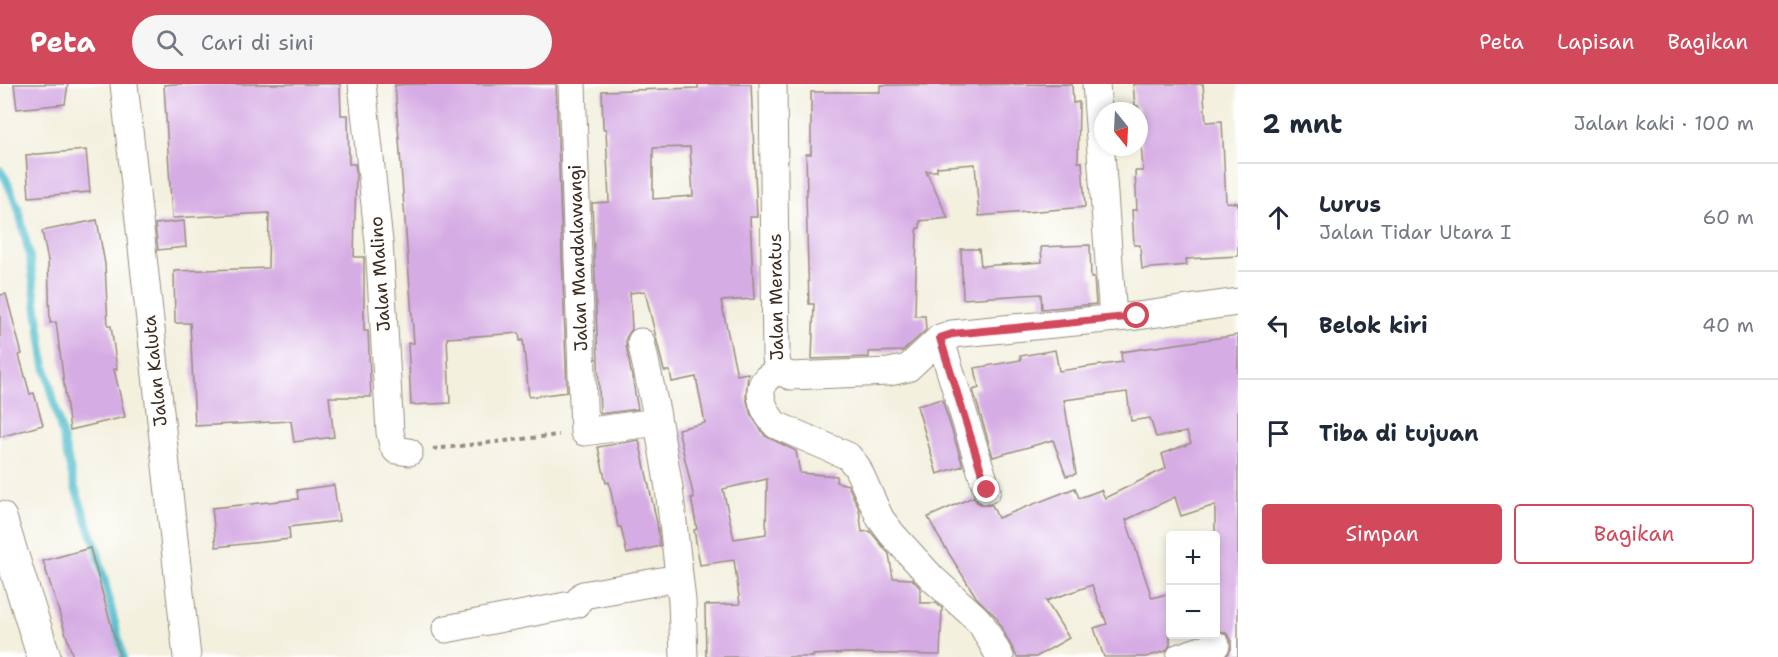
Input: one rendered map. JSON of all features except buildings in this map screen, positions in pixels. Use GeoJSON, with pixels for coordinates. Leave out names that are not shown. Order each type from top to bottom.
{"type":"FeatureCollection","features":[{"type":"Feature","properties":{"kind":"main road"},"geometry":{"type":"LineString","coordinates":[[0,518],[44,657]]}},
{"type":"Feature","properties":{"kind":"street","name":"Jalan Kaluta"},"geometry":{"type":"LineString","coordinates":[[124,84],[187,657]]}},
{"type":"Feature","properties":{"kind":"street","name":"Jalan Malino"},"geometry":{"type":"LineString","coordinates":[[362,84],[379,242],[390,432],[396,450],[409,452]]}},
{"type":"Feature","properties":{"kind":"street","name":"Jalan Mandalawangi"},"geometry":{"type":"LineString","coordinates":[[572,84],[584,432]]}},
{"type":"Feature","properties":{"kind":"street","name":"Jalan Meratus"},"geometry":{"type":"LineString","coordinates":[[774,84],[776,357],[778,370],[790,376],[890,372],[908,368],[940,338]]}},
{"type":"Feature","properties":{"kind":"street"},"geometry":{"type":"LineString","coordinates":[[1096,84],[1113,318]]}},
{"type":"Feature","properties":{"kind":"street"},"geometry":{"type":"LineString","coordinates":[[987,490],[940,338],[952,334],[1113,318],[1238,302]]}},
{"type":"Feature","properties":{"kind":"street"},"geometry":{"type":"LineString","coordinates":[[641,342],[669,488],[682,601],[684,657]]}},
{"type":"Feature","properties":{"kind":"street"},"geometry":{"type":"LineString","coordinates":[[778,370],[764,381],[761,388],[765,408],[772,421],[848,456],[856,467],[880,518],[892,534],[933,579],[975,617],[1000,657]]}},
{"type":"Feature","properties":{"kind":"street"},"geometry":{"type":"LineString","coordinates":[[584,432],[657,422]]}},
{"type":"Feature","properties":{"kind":"street"},"geometry":{"type":"LineString","coordinates":[[446,629],[576,604],[583,595],[678,578]]}},
{"type":"Feature","properties":{"kind":"street"},"geometry":{"type":"LineString","coordinates":[[1180,657],[1216,645]]}},
{"type":"Feature","properties":{"kind":"path"},"geometry":{"type":"LineString","coordinates":[[409,452],[584,432]]}},
{"type":"Feature","properties":{"kind":"waterway"},"geometry":{"type":"LineString","coordinates":[[0,170],[19,211],[30,258],[44,361],[75,488],[97,549],[123,657]]}},
{"type":"Feature","properties":{"kind":"route"},"geometry":{"type":"LineString","coordinates":[[987,490],[940,338],[952,334],[1137,316]]}}]}
